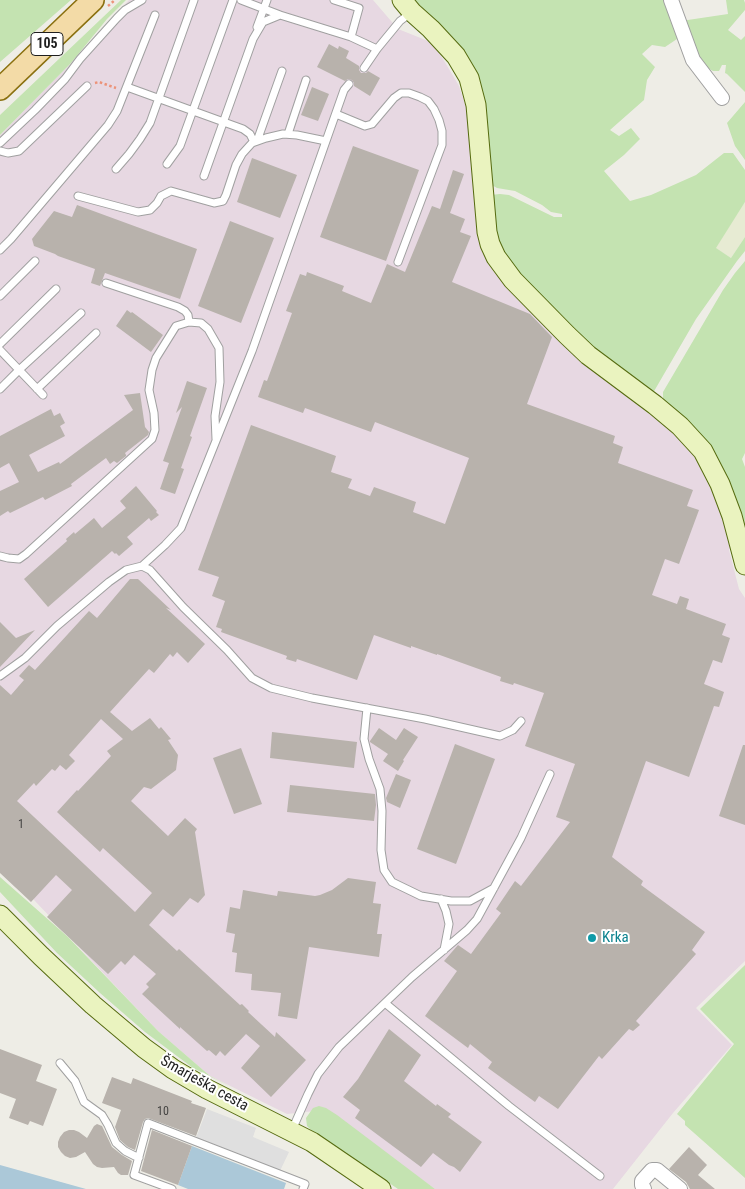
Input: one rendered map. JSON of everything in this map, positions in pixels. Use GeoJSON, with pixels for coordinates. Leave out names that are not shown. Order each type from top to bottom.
{"type":"FeatureCollection","features":[{"type":"Feature","properties":{"kind":"main road","name":"105"},"geometry":{"type":"LineString","coordinates":[[0,89],[93,0]]}},
{"type":"Feature","properties":{"kind":"street"},"geometry":{"type":"LineString","coordinates":[[671,0],[693,60],[722,98]]}},
{"type":"Feature","properties":{"kind":"street"},"geometry":{"type":"LineString","coordinates":[[407,6],[456,56],[469,78],[476,105],[487,232],[496,257],[513,280],[588,355],[655,405],[680,426],[703,451],[720,484],[732,516],[745,566]]}},
{"type":"Feature","properties":{"kind":"street","name":"Šmarješka cesta"},"geometry":{"type":"LineString","coordinates":[[0,915],[99,1010],[144,1048],[173,1069],[207,1089],[312,1142],[381,1189]]}},
{"type":"Feature","properties":{"kind":"street"},"geometry":{"type":"LineString","coordinates":[[644,1189],[642,1181],[652,1170],[657,1170],[680,1189]]}},
{"type":"Feature","properties":{"kind":"lane"},"geometry":{"type":"LineString","coordinates":[[0,143],[65,79],[80,59],[117,18],[125,10],[142,0]]}},
{"type":"Feature","properties":{"kind":"lane"},"geometry":{"type":"LineString","coordinates":[[116,169],[130,154],[150,123],[194,0]]}},
{"type":"Feature","properties":{"kind":"lane"},"geometry":{"type":"LineString","coordinates":[[167,164],[180,146],[233,0]]}},
{"type":"Feature","properties":{"kind":"lane"},"geometry":{"type":"LineString","coordinates":[[241,0],[280,15],[351,37],[377,49]]}},
{"type":"Feature","properties":{"kind":"lane"},"geometry":{"type":"LineString","coordinates":[[204,176],[267,0]]}},
{"type":"Feature","properties":{"kind":"lane"},"geometry":{"type":"LineString","coordinates":[[334,0],[359,8],[351,37]]}},
{"type":"Feature","properties":{"kind":"lane"},"geometry":{"type":"LineString","coordinates":[[364,68],[400,21],[407,6]]}},
{"type":"Feature","properties":{"kind":"lane"},"geometry":{"type":"LineString","coordinates":[[0,250],[108,125],[117,111],[155,15]]}},
{"type":"Feature","properties":{"kind":"lane"},"geometry":{"type":"LineString","coordinates":[[252,39],[263,22],[280,15]]}},
{"type":"Feature","properties":{"kind":"lane"},"geometry":{"type":"LineString","coordinates":[[255,142],[282,71]]}},
{"type":"Feature","properties":{"kind":"lane"},"geometry":{"type":"LineString","coordinates":[[288,134],[306,80]]}},
{"type":"Feature","properties":{"kind":"lane"},"geometry":{"type":"LineString","coordinates":[[0,676],[25,658],[57,626],[109,582],[126,570],[142,566],[181,528],[252,351],[344,90],[349,84]]}},
{"type":"Feature","properties":{"kind":"lane"},"geometry":{"type":"LineString","coordinates":[[0,151],[8,153],[19,150],[87,86]]}},
{"type":"Feature","properties":{"kind":"lane"},"geometry":{"type":"LineString","coordinates":[[126,89],[159,98],[243,129],[250,134],[255,142]]}},
{"type":"Feature","properties":{"kind":"lane"},"geometry":{"type":"LineString","coordinates":[[336,114],[364,126],[372,124],[394,98],[401,93],[409,93],[428,101],[439,120],[442,131],[442,144],[398,262]]}},
{"type":"Feature","properties":{"kind":"lane"},"geometry":{"type":"LineString","coordinates":[[78,196],[138,212],[150,210],[161,196],[171,191],[214,203],[223,201],[236,165],[242,154],[252,143],[283,134],[297,134],[326,141]]}},
{"type":"Feature","properties":{"kind":"lane"},"geometry":{"type":"LineString","coordinates":[[0,296],[35,261]]}},
{"type":"Feature","properties":{"kind":"lane"},"geometry":{"type":"LineString","coordinates":[[106,283],[178,307],[188,315],[189,322]]}},
{"type":"Feature","properties":{"kind":"lane"},"geometry":{"type":"LineString","coordinates":[[0,344],[56,289]]}},
{"type":"Feature","properties":{"kind":"lane"},"geometry":{"type":"LineString","coordinates":[[0,389],[81,313]]}},
{"type":"Feature","properties":{"kind":"lane"},"geometry":{"type":"LineString","coordinates":[[0,556],[19,559],[26,554],[152,439],[155,430],[154,413],[149,390],[152,370],[156,358],[176,326],[189,322],[201,323],[208,329],[219,348],[220,382],[215,416],[216,442]]}},
{"type":"Feature","properties":{"kind":"lane"},"geometry":{"type":"LineString","coordinates":[[37,389],[96,333]]}},
{"type":"Feature","properties":{"kind":"lane"},"geometry":{"type":"LineString","coordinates":[[0,350],[43,395]]}},
{"type":"Feature","properties":{"kind":"lane"},"geometry":{"type":"LineString","coordinates":[[142,566],[150,570],[252,678],[271,688],[500,736],[513,730],[521,721]]}},
{"type":"Feature","properties":{"kind":"lane"},"geometry":{"type":"LineString","coordinates":[[367,708],[364,739],[380,789],[382,811],[380,850],[384,870],[392,882],[421,896],[451,901],[470,900],[494,888]]}},
{"type":"Feature","properties":{"kind":"lane"},"geometry":{"type":"LineString","coordinates":[[292,1131],[318,1074],[339,1047],[412,977],[467,930],[477,919],[521,838],[550,774]]}},
{"type":"Feature","properties":{"kind":"lane"},"geometry":{"type":"LineString","coordinates":[[441,899],[449,924],[444,950]]}},
{"type":"Feature","properties":{"kind":"lane"},"geometry":{"type":"LineString","coordinates":[[385,1003],[509,1106],[600,1176]]}},
{"type":"Feature","properties":{"kind":"lane"},"geometry":{"type":"LineString","coordinates":[[60,1063],[74,1082],[84,1102],[102,1115],[116,1143],[139,1158]]}},
{"type":"Feature","properties":{"kind":"lane"},"geometry":{"type":"LineString","coordinates":[[172,1189],[134,1175],[148,1123],[305,1184],[303,1189]]}},
{"type":"Feature","properties":{"kind":"path"},"geometry":{"type":"LineString","coordinates":[[87,86],[99,82],[126,89]]}},
{"type":"Feature","properties":{"kind":"shaded area","name":"Krka"},"geometry":{"type":"Polygon","coordinates":[[[129,0],[373,0],[398,29],[428,41],[438,51],[459,86],[469,116],[479,201],[584,362],[682,439],[693,451],[720,503],[732,544],[729,550],[739,589],[745,598],[745,961],[696,1008],[732,1045],[673,1113],[613,1189],[435,1189],[324,1110],[287,1114],[210,1076],[158,1031],[0,864],[0,135],[71,63],[129,0]]]}},
{"type":"Feature","properties":{"kind":"shaded area"},"geometry":{"type":"Polygon","coordinates":[[[207,1109],[256,1128],[253,1137],[289,1152],[280,1171],[196,1138],[207,1109]]]}},
{"type":"Feature","properties":{"kind":"green space"},"geometry":{"type":"Polygon","coordinates":[[[0,0],[71,0],[0,62],[0,0]]]}},
{"type":"Feature","properties":{"kind":"green space"},"geometry":{"type":"Polygon","coordinates":[[[121,0],[126,0],[107,19],[71,63],[0,135],[0,115],[121,0]]]}},
{"type":"Feature","properties":{"kind":"green space"},"geometry":{"type":"Polygon","coordinates":[[[415,0],[667,0],[680,37],[665,47],[652,45],[642,54],[655,67],[647,80],[644,100],[610,130],[619,136],[631,128],[640,139],[604,171],[630,201],[651,195],[696,175],[724,153],[733,153],[745,170],[745,202],[716,248],[731,258],[745,237],[745,251],[696,319],[653,393],[597,354],[500,254],[490,195],[509,195],[554,217],[562,217],[562,214],[551,212],[542,205],[515,191],[497,188],[490,184],[484,137],[434,20],[415,0]]]}},
{"type":"Feature","properties":{"kind":"green space"},"geometry":{"type":"Polygon","coordinates":[[[726,0],[744,0],[745,3],[745,10],[728,30],[741,40],[745,36],[745,92],[725,73],[726,65],[722,65],[719,71],[713,71],[706,67],[698,58],[681,21],[728,14],[726,0]]]}},
{"type":"Feature","properties":{"kind":"green space"},"geometry":{"type":"Polygon","coordinates":[[[745,102],[745,160],[735,146],[727,123],[745,102]]]}},
{"type":"Feature","properties":{"kind":"green space"},"geometry":{"type":"Polygon","coordinates":[[[745,202],[745,237],[731,258],[715,248],[745,202]]]}},
{"type":"Feature","properties":{"kind":"green space"},"geometry":{"type":"Polygon","coordinates":[[[745,261],[745,453],[742,459],[745,467],[745,534],[663,401],[663,392],[723,290],[745,261]]]}},
{"type":"Feature","properties":{"kind":"green space"},"geometry":{"type":"Polygon","coordinates":[[[0,877],[68,937],[158,1031],[210,1076],[233,1088],[193,1068],[145,1032],[100,993],[57,953],[0,892],[0,877]]]}},
{"type":"Feature","properties":{"kind":"green space"},"geometry":{"type":"Polygon","coordinates":[[[745,965],[745,1178],[685,1125],[685,1121],[677,1114],[734,1044],[700,1009],[745,965]]]}},
{"type":"Feature","properties":{"kind":"green space"},"geometry":{"type":"Polygon","coordinates":[[[319,1106],[337,1115],[435,1189],[398,1189],[311,1130],[307,1126],[306,1118],[313,1108],[319,1106]]]}},
{"type":"Feature","properties":{"kind":"water"},"geometry":{"type":"Polygon","coordinates":[[[192,1146],[286,1183],[284,1189],[188,1189],[178,1185],[192,1146]]]}},
{"type":"Feature","properties":{"kind":"water"},"geometry":{"type":"Polygon","coordinates":[[[0,1165],[86,1189],[0,1189],[0,1165]]]}},
{"type":"Feature","properties":{"kind":"building"},"geometry":{"type":"Polygon","coordinates":[[[329,44],[338,49],[339,46],[349,51],[346,58],[359,66],[361,73],[368,71],[380,78],[370,96],[354,86],[352,80],[348,79],[345,81],[317,67],[329,44]]]}},
{"type":"Feature","properties":{"kind":"building"},"geometry":{"type":"Polygon","coordinates":[[[312,87],[329,94],[318,121],[301,115],[312,87]]]}},
{"type":"Feature","properties":{"kind":"building"},"geometry":{"type":"Polygon","coordinates":[[[353,146],[419,170],[386,261],[320,237],[353,146]]]}},
{"type":"Feature","properties":{"kind":"building"},"geometry":{"type":"Polygon","coordinates":[[[252,158],[297,175],[280,218],[237,202],[252,158]]]}},
{"type":"Feature","properties":{"kind":"building"},"geometry":{"type":"Polygon","coordinates":[[[453,170],[464,174],[450,213],[465,219],[460,232],[471,236],[452,282],[530,314],[552,337],[527,404],[615,436],[613,443],[623,447],[618,463],[693,490],[687,506],[699,510],[679,564],[665,559],[652,595],[677,604],[680,596],[689,599],[686,609],[726,624],[722,635],[730,638],[722,663],[713,660],[704,684],[724,692],[719,707],[714,706],[689,777],[646,761],[612,857],[643,881],[641,885],[705,932],[692,950],[696,954],[636,1021],[640,1025],[633,1031],[629,1029],[602,1059],[599,1056],[558,1109],[539,1096],[535,1102],[488,1068],[492,1062],[470,1044],[468,1048],[425,1016],[457,971],[444,961],[458,945],[471,954],[501,913],[496,909],[515,881],[521,886],[570,822],[556,817],[575,764],[525,746],[544,693],[514,683],[513,685],[500,681],[501,677],[437,654],[411,646],[411,648],[374,635],[357,680],[297,659],[296,662],[286,659],[287,656],[221,632],[222,629],[216,627],[225,601],[212,596],[219,577],[198,570],[251,425],[336,456],[331,472],[352,479],[348,488],[370,496],[374,487],[416,502],[413,512],[445,524],[469,458],[375,422],[371,432],[305,408],[303,413],[258,397],[264,380],[267,381],[292,313],[286,311],[300,274],[306,276],[307,272],[344,286],[342,291],[371,303],[387,264],[405,272],[432,206],[440,209],[453,170]]]}},
{"type":"Feature","properties":{"kind":"building"},"geometry":{"type":"Polygon","coordinates":[[[77,205],[197,249],[180,299],[105,273],[100,286],[91,283],[95,269],[34,246],[32,239],[54,211],[72,217],[77,205]]]}},
{"type":"Feature","properties":{"kind":"building"},"geometry":{"type":"Polygon","coordinates":[[[230,221],[274,238],[241,323],[198,306],[230,221]]]}},
{"type":"Feature","properties":{"kind":"building"},"geometry":{"type":"Polygon","coordinates":[[[127,310],[163,335],[151,352],[116,326],[127,310]]]}},
{"type":"Feature","properties":{"kind":"building"},"geometry":{"type":"Polygon","coordinates":[[[187,381],[207,388],[190,436],[192,437],[181,468],[184,469],[175,494],[160,489],[169,463],[163,461],[182,407],[176,413],[187,381]]]}},
{"type":"Feature","properties":{"kind":"building"},"geometry":{"type":"Polygon","coordinates":[[[140,393],[145,427],[149,432],[148,435],[125,453],[126,456],[117,463],[114,461],[110,464],[106,458],[71,484],[72,486],[45,500],[43,497],[0,516],[0,491],[19,482],[9,463],[0,468],[0,436],[51,409],[54,416],[60,413],[65,423],[60,426],[65,436],[29,455],[38,472],[59,462],[60,464],[133,410],[124,395],[140,393]]]}},
{"type":"Feature","properties":{"kind":"building"},"geometry":{"type":"Polygon","coordinates":[[[136,486],[159,515],[151,521],[149,518],[127,537],[133,544],[119,556],[112,551],[48,607],[24,579],[67,541],[66,539],[74,532],[75,534],[94,518],[102,528],[126,508],[120,501],[136,486]]]}},
{"type":"Feature","properties":{"kind":"building"},"geometry":{"type":"Polygon","coordinates":[[[130,579],[138,579],[205,644],[188,663],[177,652],[173,657],[170,654],[154,673],[149,669],[110,712],[132,731],[150,718],[171,739],[168,740],[178,755],[176,770],[151,789],[144,787],[131,801],[168,836],[185,818],[197,829],[195,832],[205,895],[198,903],[190,898],[173,917],[163,909],[149,925],[177,951],[179,949],[240,1005],[242,1004],[275,1037],[276,1032],[306,1060],[271,1097],[241,1068],[260,1046],[246,1034],[225,1056],[220,1051],[216,1056],[209,1050],[207,1051],[142,994],[149,987],[146,984],[156,974],[134,955],[125,965],[121,961],[108,974],[47,917],[72,890],[56,875],[31,902],[0,873],[0,685],[11,695],[24,680],[19,676],[29,665],[35,670],[89,611],[97,618],[130,579]],[[101,719],[69,755],[75,761],[66,770],[60,765],[55,771],[52,769],[36,786],[34,783],[17,801],[135,912],[152,893],[103,848],[100,852],[57,812],[111,756],[107,751],[123,739],[101,719]]]}},
{"type":"Feature","properties":{"kind":"building"},"geometry":{"type":"Polygon","coordinates":[[[0,622],[16,638],[35,630],[0,667],[0,622]]]}},
{"type":"Feature","properties":{"kind":"building"},"geometry":{"type":"Polygon","coordinates":[[[379,728],[396,740],[404,728],[418,737],[398,771],[383,761],[388,754],[370,742],[379,728]]]}},
{"type":"Feature","properties":{"kind":"building"},"geometry":{"type":"Polygon","coordinates":[[[272,732],[357,742],[354,768],[270,758],[272,732]]]}},
{"type":"Feature","properties":{"kind":"building"},"geometry":{"type":"Polygon","coordinates":[[[455,744],[495,759],[456,864],[417,849],[455,744]]]}},
{"type":"Feature","properties":{"kind":"building"},"geometry":{"type":"Polygon","coordinates":[[[743,745],[745,745],[745,825],[719,816],[743,745]]]}},
{"type":"Feature","properties":{"kind":"building"},"geometry":{"type":"Polygon","coordinates":[[[241,748],[262,804],[234,814],[213,758],[241,748]]]}},
{"type":"Feature","properties":{"kind":"building"},"geometry":{"type":"Polygon","coordinates":[[[396,774],[411,780],[400,808],[387,802],[386,798],[396,774]]]}},
{"type":"Feature","properties":{"kind":"building"},"geometry":{"type":"Polygon","coordinates":[[[290,785],[375,794],[374,821],[287,812],[290,785]]]}},
{"type":"Feature","properties":{"kind":"building"},"geometry":{"type":"Polygon","coordinates":[[[348,878],[376,882],[373,903],[381,904],[377,934],[382,934],[379,957],[309,947],[297,1019],[278,1016],[281,993],[251,990],[252,974],[235,972],[237,953],[232,952],[235,934],[226,932],[230,907],[240,909],[243,890],[277,896],[278,891],[315,896],[332,890],[348,878]]]}},
{"type":"Feature","properties":{"kind":"building"},"geometry":{"type":"Polygon","coordinates":[[[389,1029],[421,1055],[404,1081],[436,1106],[437,1104],[451,1114],[448,1117],[482,1142],[460,1172],[433,1153],[421,1167],[355,1118],[360,1110],[343,1097],[358,1079],[389,1029]]]}},
{"type":"Feature","properties":{"kind":"building"},"geometry":{"type":"Polygon","coordinates":[[[0,1049],[42,1065],[36,1081],[57,1089],[43,1126],[30,1121],[28,1125],[9,1118],[16,1099],[0,1093],[0,1049]]]}},
{"type":"Feature","properties":{"kind":"building"},"geometry":{"type":"Polygon","coordinates":[[[112,1077],[131,1084],[133,1078],[206,1108],[196,1136],[148,1118],[143,1122],[135,1150],[128,1147],[120,1140],[115,1127],[121,1110],[102,1103],[112,1077]]]}},
{"type":"Feature","properties":{"kind":"building"},"geometry":{"type":"Polygon","coordinates":[[[97,1124],[102,1126],[112,1147],[132,1161],[128,1175],[121,1175],[114,1167],[97,1167],[85,1152],[70,1158],[61,1152],[58,1142],[64,1132],[74,1130],[87,1138],[97,1124]]]}},
{"type":"Feature","properties":{"kind":"building"},"geometry":{"type":"Polygon","coordinates":[[[152,1130],[192,1146],[178,1185],[141,1171],[152,1130]]]}},
{"type":"Feature","properties":{"kind":"building"},"geometry":{"type":"Polygon","coordinates":[[[689,1147],[707,1165],[698,1175],[715,1189],[690,1189],[686,1182],[669,1169],[689,1147]]]}},
{"type":"Feature","properties":{"kind":"place","name":"Krka"},"geometry":{"type":"Point","coordinates":[592,938]}}]}
